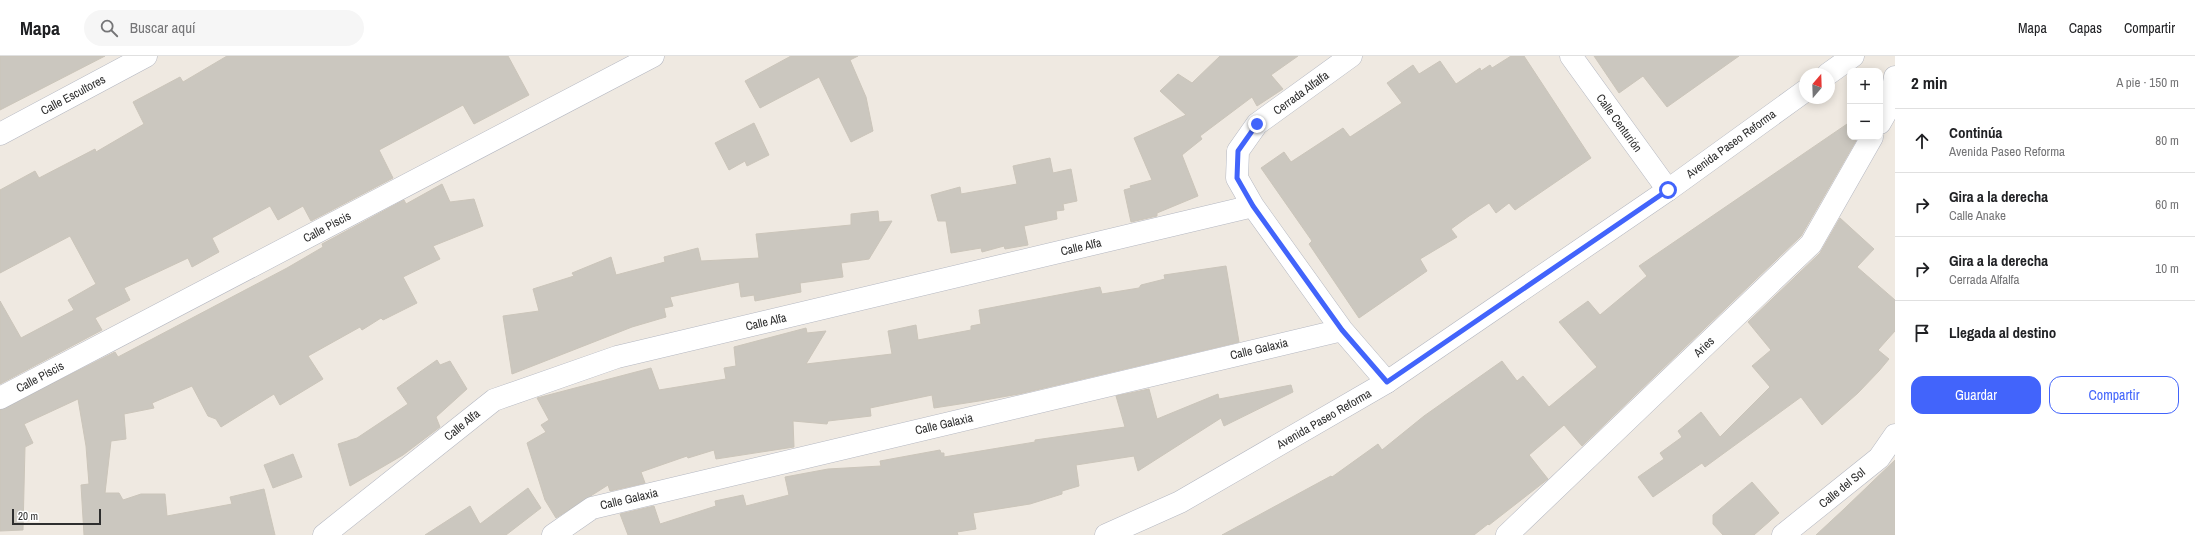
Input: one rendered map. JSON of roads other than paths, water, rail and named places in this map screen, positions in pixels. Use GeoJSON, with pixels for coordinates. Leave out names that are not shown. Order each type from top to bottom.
{"type":"FeatureCollection","features":[{"type":"Feature","properties":{"kind":"street","name":"Calle Escultores"},"geometry":{"type":"LineString","coordinates":[[0,134],[146,56]]}},
{"type":"Feature","properties":{"kind":"street","name":"Calle Piscis"},"geometry":{"type":"LineString","coordinates":[[0,398],[653,56]]}},
{"type":"Feature","properties":{"kind":"street","name":"Cerrada Alfalfa"},"geometry":{"type":"LineString","coordinates":[[1253,206],[1237,178],[1238,151],[1257,124],[1351,56]]}},
{"type":"Feature","properties":{"kind":"street","name":"Calle Centurión"},"geometry":{"type":"LineString","coordinates":[[1570,56],[1668,190]]}},
{"type":"Feature","properties":{"kind":"street"},"geometry":{"type":"LineString","coordinates":[[1835,69],[1853,56]]}},
{"type":"Feature","properties":{"kind":"street"},"geometry":{"type":"LineString","coordinates":[[1883,118],[1890,105],[1895,77]]}},
{"type":"Feature","properties":{"kind":"street","name":"Avenida Paseo Reforma"},"geometry":{"type":"LineString","coordinates":[[1106,535],[1180,502],[1387,382],[1668,190],[1799,95]]}},
{"type":"Feature","properties":{"kind":"street","name":"Aries"},"geometry":{"type":"LineString","coordinates":[[1507,535],[1811,244],[1870,140]]}},
{"type":"Feature","properties":{"kind":"street"},"geometry":{"type":"LineString","coordinates":[[1253,206],[1342,330],[1387,382]]}},
{"type":"Feature","properties":{"kind":"street","name":"Calle Alfa"},"geometry":{"type":"LineString","coordinates":[[324,535],[494,400],[616,357],[1253,206]]}},
{"type":"Feature","properties":{"kind":"street","name":"Calle Galaxia"},"geometry":{"type":"LineString","coordinates":[[553,535],[592,508],[1342,330]]}},
{"type":"Feature","properties":{"kind":"street","name":"Calle del Sol"},"geometry":{"type":"LineString","coordinates":[[1783,535],[1879,458],[1895,435]]}}]}
